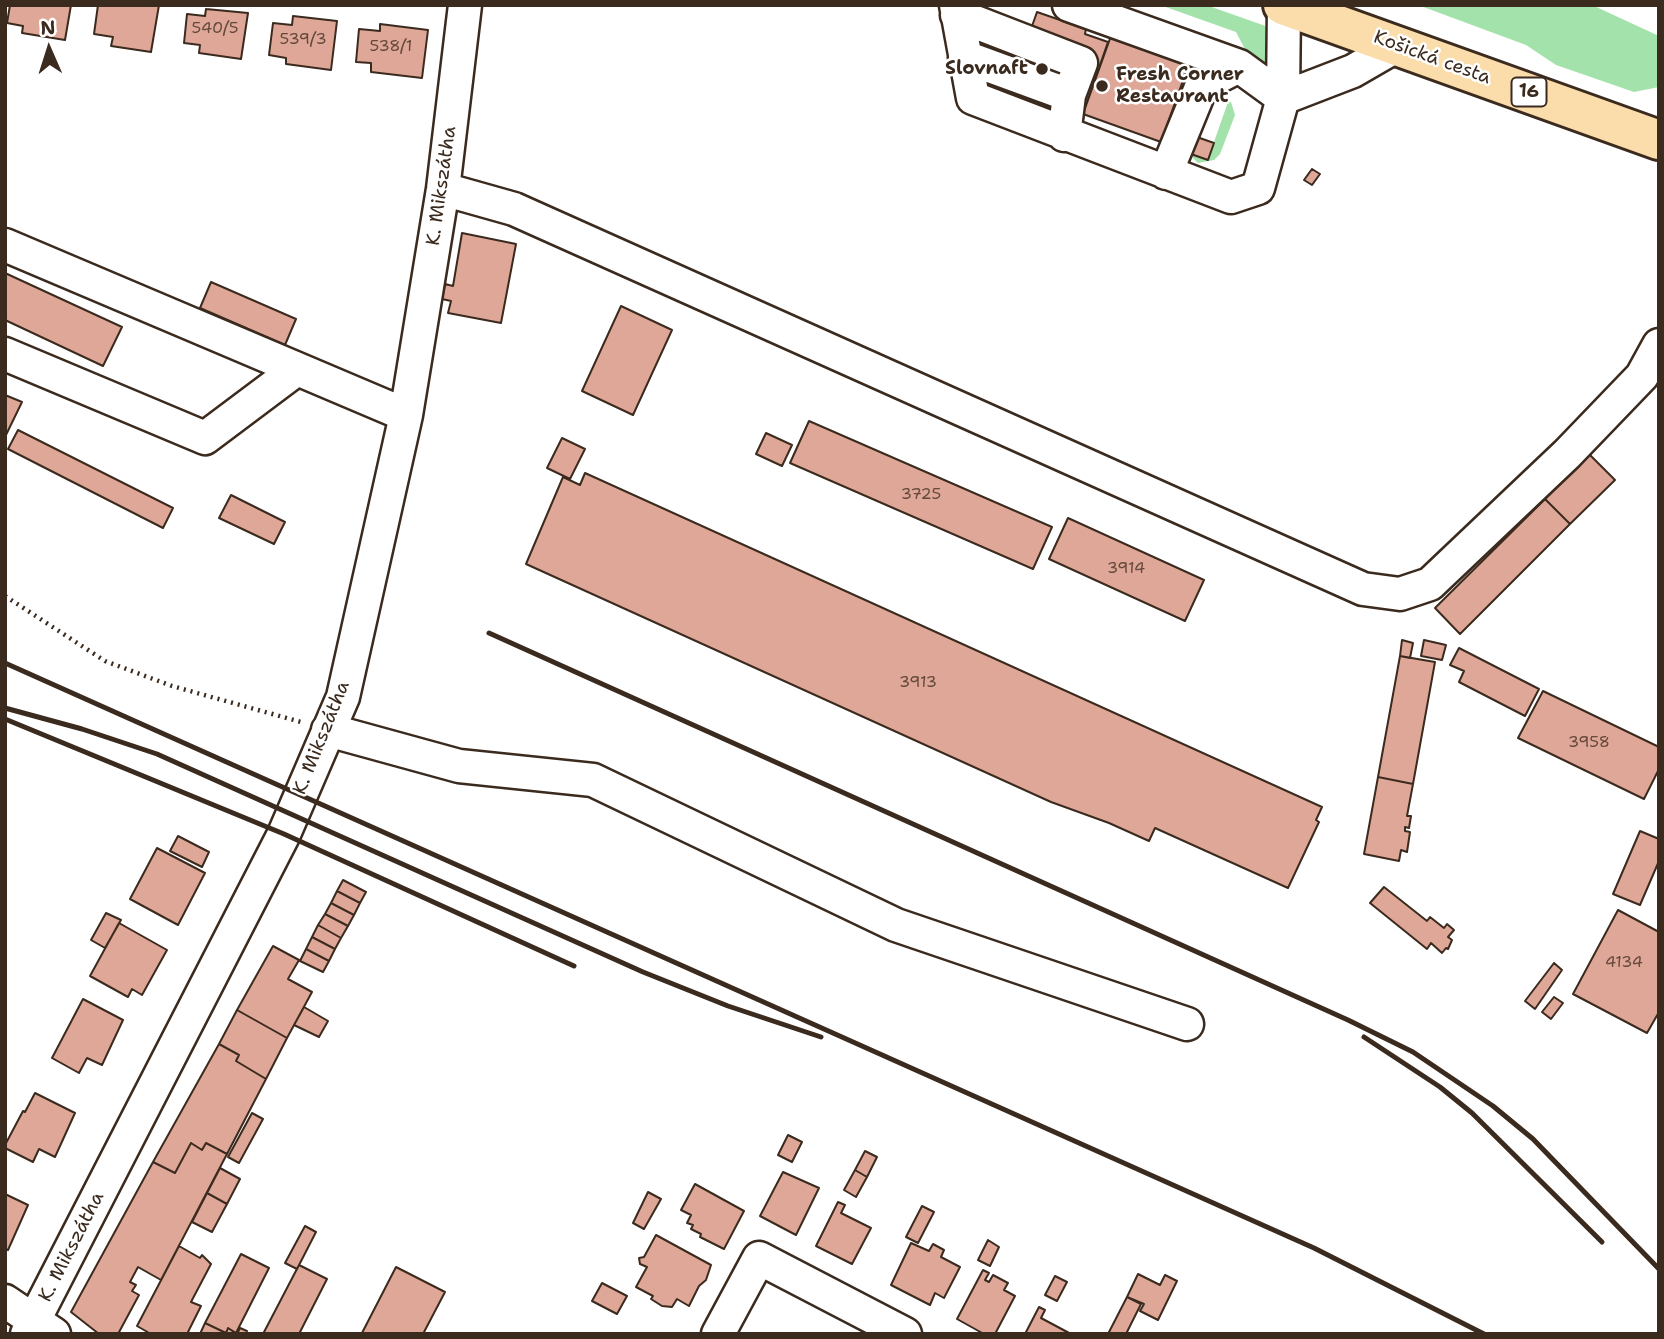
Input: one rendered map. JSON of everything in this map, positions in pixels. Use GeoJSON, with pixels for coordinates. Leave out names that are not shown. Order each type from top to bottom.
{"type":"FeatureCollection","features":[{"type":"Feature","properties":{"kind":"main road","name":"Košická cesta"},"geometry":{"type":"LineString","coordinates":[[1284,5],[1659,140]]}},
{"type":"Feature","properties":{"kind":"street","name":"K. Mikszátha"},"geometry":{"type":"LineString","coordinates":[[38,1329],[284,834],[343,697],[406,415],[443,189],[465,5]]}},
{"type":"Feature","properties":{"kind":"street"},"geometry":{"type":"LineString","coordinates":[[1069,5],[1239,66],[1283,98]]}},
{"type":"Feature","properties":{"kind":"street"},"geometry":{"type":"LineString","coordinates":[[957,10],[973,98],[1231,197],[1258,188],[1283,98],[1284,5]]}},
{"type":"Feature","properties":{"kind":"street"},"geometry":{"type":"LineString","coordinates":[[957,10],[1081,63],[1069,95],[1065,135]]}},
{"type":"Feature","properties":{"kind":"street"},"geometry":{"type":"LineString","coordinates":[[1283,98],[1353,71],[1398,45]]}},
{"type":"Feature","properties":{"kind":"street"},"geometry":{"type":"LineString","coordinates":[[965,57],[1069,95]]}},
{"type":"Feature","properties":{"kind":"street"},"geometry":{"type":"LineString","coordinates":[[1166,173],[1202,85],[1239,66]]}},
{"type":"Feature","properties":{"kind":"street"},"geometry":{"type":"LineString","coordinates":[[443,189],[514,209],[1363,589],[1399,594],[1430,584],[1567,454],[1642,376],[1659,345]]}},
{"type":"Feature","properties":{"kind":"street"},"geometry":{"type":"LineString","coordinates":[[5,246],[406,415]]}},
{"type":"Feature","properties":{"kind":"street"},"geometry":{"type":"LineString","coordinates":[[5,354],[205,438],[297,369]]}},
{"type":"Feature","properties":{"kind":"street"},"geometry":{"type":"LineString","coordinates":[[328,730],[459,766],[593,780],[896,925],[1187,1024]]}},
{"type":"Feature","properties":{"kind":"street"},"geometry":{"type":"LineString","coordinates":[[718,1334],[759,1258],[905,1334]]}},
{"type":"Feature","properties":{"kind":"street"},"geometry":{"type":"LineString","coordinates":[[5,1301],[38,1329]]}},
{"type":"Feature","properties":{"kind":"path"},"geometry":{"type":"LineString","coordinates":[[5,596],[105,661],[172,686],[328,730]]}},
{"type":"Feature","properties":{"kind":"green space"},"geometry":{"type":"Polygon","coordinates":[[[1160,5],[1206,5],[1274,29],[1268,65],[1250,59],[1236,32],[1160,5]]]}},
{"type":"Feature","properties":{"kind":"green space"},"geometry":{"type":"Polygon","coordinates":[[[1418,5],[1592,5],[1659,36],[1659,87],[1634,92],[1556,65],[1526,45],[1418,5]]]}},
{"type":"Feature","properties":{"kind":"green space"},"geometry":{"type":"Polygon","coordinates":[[[1211,92],[1231,102],[1235,115],[1220,154],[1214,160],[1198,163],[1188,153],[1208,159],[1228,102],[1209,95],[1211,92]]]}},
{"type":"Feature","properties":{"kind":"building"},"geometry":{"type":"Polygon","coordinates":[[[10,5],[71,5],[65,40],[22,33],[23,26],[7,23],[10,5]]]}},
{"type":"Feature","properties":{"kind":"building"},"geometry":{"type":"Polygon","coordinates":[[[98,5],[159,5],[151,52],[111,46],[113,37],[94,34],[98,5]]]}},
{"type":"Feature","properties":{"kind":"building"},"geometry":{"type":"Polygon","coordinates":[[[206,9],[248,13],[241,59],[199,53],[200,45],[184,43],[187,14],[205,16],[206,9]]]}},
{"type":"Feature","properties":{"kind":"building"},"geometry":{"type":"Polygon","coordinates":[[[1037,12],[1086,29],[1085,34],[1108,42],[1085,108],[1060,100],[1046,139],[998,122],[1037,12]]]}},
{"type":"Feature","properties":{"kind":"building"},"geometry":{"type":"Polygon","coordinates":[[[293,16],[337,21],[331,70],[286,64],[286,58],[269,55],[273,23],[292,25],[293,16]]]}},
{"type":"Feature","properties":{"kind":"building"},"geometry":{"type":"Polygon","coordinates":[[[380,24],[428,30],[422,78],[371,72],[371,63],[356,62],[359,29],[380,31],[380,24]]]}},
{"type":"Feature","properties":{"kind":"building"},"geometry":{"type":"Polygon","coordinates":[[[1112,33],[1190,61],[1161,142],[1083,114],[1112,33]]]}},
{"type":"Feature","properties":{"kind":"building"},"geometry":{"type":"Polygon","coordinates":[[[1194,136],[1214,143],[1208,160],[1188,153],[1194,136]]]}},
{"type":"Feature","properties":{"kind":"building"},"geometry":{"type":"Polygon","coordinates":[[[1312,169],[1320,174],[1312,185],[1304,180],[1312,169]]]}},
{"type":"Feature","properties":{"kind":"building"},"geometry":{"type":"Polygon","coordinates":[[[462,233],[516,244],[501,323],[448,313],[451,301],[442,299],[445,284],[453,286],[462,233]]]}},
{"type":"Feature","properties":{"kind":"building"},"geometry":{"type":"Polygon","coordinates":[[[5,273],[122,327],[103,366],[5,320],[5,273]]]}},
{"type":"Feature","properties":{"kind":"building"},"geometry":{"type":"Polygon","coordinates":[[[211,282],[296,319],[285,345],[200,308],[211,282]]]}},
{"type":"Feature","properties":{"kind":"building"},"geometry":{"type":"Polygon","coordinates":[[[621,306],[672,330],[633,415],[582,391],[621,306]]]}},
{"type":"Feature","properties":{"kind":"building"},"geometry":{"type":"Polygon","coordinates":[[[5,395],[22,402],[5,437],[5,395]]]}},
{"type":"Feature","properties":{"kind":"building"},"geometry":{"type":"Polygon","coordinates":[[[809,421],[1052,527],[1033,569],[790,463],[809,421]]]}},
{"type":"Feature","properties":{"kind":"building"},"geometry":{"type":"Polygon","coordinates":[[[18,430],[173,508],[163,528],[8,449],[18,430]]]}},
{"type":"Feature","properties":{"kind":"building"},"geometry":{"type":"Polygon","coordinates":[[[766,433],[792,445],[782,466],[756,454],[766,433]]]}},
{"type":"Feature","properties":{"kind":"building"},"geometry":{"type":"Polygon","coordinates":[[[562,438],[585,449],[570,479],[547,468],[562,438]]]}},
{"type":"Feature","properties":{"kind":"building"},"geometry":{"type":"Polygon","coordinates":[[[1589,454],[1615,480],[1570,524],[1545,499],[1589,454]]]}},
{"type":"Feature","properties":{"kind":"building"},"geometry":{"type":"Polygon","coordinates":[[[585,473],[1322,807],[1316,820],[1319,822],[1288,888],[1155,828],[1149,841],[1051,802],[526,564],[563,477],[580,485],[585,473]]]}},
{"type":"Feature","properties":{"kind":"building"},"geometry":{"type":"Polygon","coordinates":[[[231,495],[285,522],[274,544],[219,518],[231,495]]]}},
{"type":"Feature","properties":{"kind":"building"},"geometry":{"type":"Polygon","coordinates":[[[1545,499],[1570,524],[1460,634],[1435,608],[1545,499]]]}},
{"type":"Feature","properties":{"kind":"building"},"geometry":{"type":"Polygon","coordinates":[[[1068,518],[1204,580],[1185,621],[1049,559],[1068,518]]]}},
{"type":"Feature","properties":{"kind":"building"},"geometry":{"type":"Polygon","coordinates":[[[1402,640],[1413,643],[1410,658],[1400,656],[1402,640]]]}},
{"type":"Feature","properties":{"kind":"building"},"geometry":{"type":"Polygon","coordinates":[[[1424,640],[1446,645],[1442,660],[1421,656],[1424,640]]]}},
{"type":"Feature","properties":{"kind":"building"},"geometry":{"type":"Polygon","coordinates":[[[1459,648],[1539,689],[1525,716],[1459,682],[1464,671],[1450,665],[1459,648]]]}},
{"type":"Feature","properties":{"kind":"building"},"geometry":{"type":"Polygon","coordinates":[[[1400,656],[1435,662],[1413,784],[1378,777],[1400,656]]]}},
{"type":"Feature","properties":{"kind":"building"},"geometry":{"type":"Polygon","coordinates":[[[1543,691],[1659,747],[1659,769],[1644,799],[1518,738],[1543,691]]]}},
{"type":"Feature","properties":{"kind":"building"},"geometry":{"type":"Polygon","coordinates":[[[1378,777],[1413,784],[1407,816],[1411,816],[1409,828],[1405,827],[1405,831],[1410,832],[1407,852],[1401,850],[1399,861],[1364,854],[1378,777]]]}},
{"type":"Feature","properties":{"kind":"building"},"geometry":{"type":"Polygon","coordinates":[[[1640,831],[1659,839],[1659,861],[1640,905],[1613,894],[1640,831]]]}},
{"type":"Feature","properties":{"kind":"building"},"geometry":{"type":"Polygon","coordinates":[[[178,836],[209,852],[202,867],[170,851],[178,836]]]}},
{"type":"Feature","properties":{"kind":"building"},"geometry":{"type":"Polygon","coordinates":[[[157,848],[205,873],[178,925],[130,899],[157,848]]]}},
{"type":"Feature","properties":{"kind":"building"},"geometry":{"type":"Polygon","coordinates":[[[343,880],[366,892],[360,903],[337,891],[343,880]]]}},
{"type":"Feature","properties":{"kind":"building"},"geometry":{"type":"Polygon","coordinates":[[[1384,887],[1427,921],[1430,917],[1444,928],[1447,924],[1454,930],[1448,937],[1452,940],[1448,949],[1442,953],[1431,943],[1427,949],[1370,903],[1384,887]]]}},
{"type":"Feature","properties":{"kind":"building"},"geometry":{"type":"Polygon","coordinates":[[[337,891],[360,903],[354,915],[331,903],[337,891]]]}},
{"type":"Feature","properties":{"kind":"building"},"geometry":{"type":"Polygon","coordinates":[[[331,903],[354,915],[348,926],[325,914],[331,903]]]}},
{"type":"Feature","properties":{"kind":"building"},"geometry":{"type":"Polygon","coordinates":[[[1618,910],[1659,932],[1659,1012],[1647,1033],[1573,994],[1618,910]]]}},
{"type":"Feature","properties":{"kind":"building"},"geometry":{"type":"Polygon","coordinates":[[[106,913],[121,920],[105,948],[91,940],[106,913]]]}},
{"type":"Feature","properties":{"kind":"building"},"geometry":{"type":"Polygon","coordinates":[[[325,914],[348,926],[341,938],[318,925],[325,914]]]}},
{"type":"Feature","properties":{"kind":"building"},"geometry":{"type":"Polygon","coordinates":[[[119,923],[167,950],[142,995],[132,989],[128,997],[90,976],[119,923]]]}},
{"type":"Feature","properties":{"kind":"building"},"geometry":{"type":"Polygon","coordinates":[[[318,925],[341,938],[335,949],[312,937],[318,925]]]}},
{"type":"Feature","properties":{"kind":"building"},"geometry":{"type":"Polygon","coordinates":[[[312,937],[335,949],[329,961],[306,949],[312,937]]]}},
{"type":"Feature","properties":{"kind":"building"},"geometry":{"type":"Polygon","coordinates":[[[273,946],[299,960],[288,979],[312,992],[287,1038],[237,1010],[273,946]]]}},
{"type":"Feature","properties":{"kind":"building"},"geometry":{"type":"Polygon","coordinates":[[[306,949],[329,961],[323,972],[300,961],[306,949]]]}},
{"type":"Feature","properties":{"kind":"building"},"geometry":{"type":"Polygon","coordinates":[[[1554,963],[1562,970],[1535,1009],[1525,1001],[1554,963]]]}},
{"type":"Feature","properties":{"kind":"building"},"geometry":{"type":"Polygon","coordinates":[[[1554,997],[1563,1003],[1551,1019],[1542,1012],[1554,997]]]}},
{"type":"Feature","properties":{"kind":"building"},"geometry":{"type":"Polygon","coordinates":[[[83,999],[123,1020],[102,1065],[87,1058],[79,1073],[52,1058],[83,999]]]}},
{"type":"Feature","properties":{"kind":"building"},"geometry":{"type":"Polygon","coordinates":[[[304,1007],[328,1021],[319,1037],[294,1025],[304,1007]]]}},
{"type":"Feature","properties":{"kind":"building"},"geometry":{"type":"Polygon","coordinates":[[[237,1010],[287,1038],[266,1079],[236,1061],[239,1055],[219,1044],[237,1010]]]}},
{"type":"Feature","properties":{"kind":"building"},"geometry":{"type":"Polygon","coordinates":[[[219,1044],[239,1055],[236,1061],[266,1079],[227,1154],[206,1143],[202,1150],[191,1143],[175,1173],[153,1162],[219,1044]]]}},
{"type":"Feature","properties":{"kind":"building"},"geometry":{"type":"Polygon","coordinates":[[[35,1093],[75,1113],[55,1157],[39,1149],[33,1162],[5,1148],[5,1145],[35,1093]]]}},
{"type":"Feature","properties":{"kind":"building"},"geometry":{"type":"Polygon","coordinates":[[[252,1113],[263,1119],[239,1163],[228,1157],[252,1113]]]}},
{"type":"Feature","properties":{"kind":"building"},"geometry":{"type":"Polygon","coordinates":[[[788,1135],[802,1142],[792,1162],[778,1155],[788,1135]]]}},
{"type":"Feature","properties":{"kind":"building"},"geometry":{"type":"Polygon","coordinates":[[[191,1143],[202,1150],[206,1143],[227,1154],[161,1280],[138,1267],[130,1282],[136,1285],[132,1291],[139,1295],[118,1334],[99,1334],[71,1312],[153,1162],[175,1173],[191,1143]]]}},
{"type":"Feature","properties":{"kind":"building"},"geometry":{"type":"Polygon","coordinates":[[[865,1151],[877,1157],[867,1177],[855,1170],[865,1151]]]}},
{"type":"Feature","properties":{"kind":"building"},"geometry":{"type":"Polygon","coordinates":[[[220,1168],[240,1179],[227,1204],[207,1193],[220,1168]]]}},
{"type":"Feature","properties":{"kind":"building"},"geometry":{"type":"Polygon","coordinates":[[[855,1170],[867,1177],[856,1197],[844,1190],[855,1170]]]}},
{"type":"Feature","properties":{"kind":"building"},"geometry":{"type":"Polygon","coordinates":[[[783,1172],[819,1188],[796,1235],[760,1216],[783,1172]]]}},
{"type":"Feature","properties":{"kind":"building"},"geometry":{"type":"Polygon","coordinates":[[[695,1184],[744,1211],[724,1249],[700,1237],[701,1234],[691,1229],[693,1225],[687,1223],[691,1215],[681,1210],[695,1184]]]}},
{"type":"Feature","properties":{"kind":"building"},"geometry":{"type":"Polygon","coordinates":[[[648,1192],[661,1199],[644,1229],[633,1223],[648,1192]]]}},
{"type":"Feature","properties":{"kind":"building"},"geometry":{"type":"Polygon","coordinates":[[[207,1193],[227,1204],[212,1232],[192,1222],[207,1193]]]}},
{"type":"Feature","properties":{"kind":"building"},"geometry":{"type":"Polygon","coordinates":[[[5,1194],[28,1205],[8,1250],[5,1249],[5,1194]]]}},
{"type":"Feature","properties":{"kind":"building"},"geometry":{"type":"Polygon","coordinates":[[[838,1202],[845,1205],[841,1213],[871,1228],[852,1264],[816,1246],[838,1202]]]}},
{"type":"Feature","properties":{"kind":"building"},"geometry":{"type":"Polygon","coordinates":[[[922,1206],[934,1212],[918,1243],[906,1237],[922,1206]]]}},
{"type":"Feature","properties":{"kind":"building"},"geometry":{"type":"Polygon","coordinates":[[[305,1226],[316,1232],[297,1269],[285,1263],[305,1226]]]}},
{"type":"Feature","properties":{"kind":"building"},"geometry":{"type":"Polygon","coordinates":[[[656,1235],[711,1265],[706,1280],[699,1286],[689,1306],[677,1299],[672,1307],[662,1306],[651,1299],[653,1296],[636,1287],[647,1267],[640,1264],[639,1258],[644,1257],[656,1235]]]}},
{"type":"Feature","properties":{"kind":"building"},"geometry":{"type":"Polygon","coordinates":[[[988,1240],[999,1247],[990,1266],[978,1260],[988,1240]]]}},
{"type":"Feature","properties":{"kind":"building"},"geometry":{"type":"Polygon","coordinates":[[[911,1243],[929,1251],[933,1244],[944,1250],[941,1257],[960,1267],[944,1298],[935,1293],[930,1305],[891,1285],[911,1243]]]}},
{"type":"Feature","properties":{"kind":"building"},"geometry":{"type":"Polygon","coordinates":[[[179,1246],[200,1258],[202,1255],[211,1264],[191,1302],[201,1306],[187,1334],[151,1334],[137,1326],[179,1246]]]}},
{"type":"Feature","properties":{"kind":"building"},"geometry":{"type":"Polygon","coordinates":[[[241,1254],[269,1268],[236,1333],[228,1328],[226,1333],[205,1323],[241,1254]]]}},
{"type":"Feature","properties":{"kind":"building"},"geometry":{"type":"Polygon","coordinates":[[[299,1265],[327,1279],[299,1334],[263,1334],[299,1265]]]}},
{"type":"Feature","properties":{"kind":"building"},"geometry":{"type":"Polygon","coordinates":[[[396,1267],[445,1292],[423,1334],[364,1334],[362,1333],[396,1267]]]}},
{"type":"Feature","properties":{"kind":"building"},"geometry":{"type":"Polygon","coordinates":[[[983,1270],[989,1273],[985,1280],[989,1282],[993,1275],[1008,1283],[1004,1290],[1015,1296],[995,1334],[984,1334],[957,1319],[983,1270]]]}},
{"type":"Feature","properties":{"kind":"building"},"geometry":{"type":"Polygon","coordinates":[[[1138,1274],[1160,1285],[1165,1275],[1177,1281],[1158,1320],[1140,1311],[1144,1304],[1127,1297],[1138,1274]]]}},
{"type":"Feature","properties":{"kind":"building"},"geometry":{"type":"Polygon","coordinates":[[[1055,1276],[1067,1282],[1057,1301],[1045,1295],[1055,1276]]]}},
{"type":"Feature","properties":{"kind":"building"},"geometry":{"type":"Polygon","coordinates":[[[602,1283],[627,1296],[617,1314],[592,1301],[602,1283]]]}},
{"type":"Feature","properties":{"kind":"building"},"geometry":{"type":"Polygon","coordinates":[[[1127,1297],[1141,1304],[1126,1334],[1108,1334],[1127,1297]]]}},
{"type":"Feature","properties":{"kind":"building"},"geometry":{"type":"Polygon","coordinates":[[[1039,1307],[1045,1310],[1041,1318],[1071,1334],[1025,1334],[1039,1307]]]}},
{"type":"Feature","properties":{"kind":"building"},"geometry":{"type":"Polygon","coordinates":[[[205,1323],[226,1333],[228,1328],[237,1334],[200,1334],[205,1323]]]}},
{"type":"Feature","properties":{"kind":"building"},"geometry":{"type":"Polygon","coordinates":[[[240,1328],[247,1331],[245,1334],[237,1334],[240,1328]]]}},
{"type":"Feature","properties":{"kind":"railway"},"geometry":{"type":"LineString","coordinates":[[489,633],[1348,1020],[1413,1052],[1493,1106],[1533,1139],[1659,1269]]}},
{"type":"Feature","properties":{"kind":"railway"},"geometry":{"type":"LineString","coordinates":[[5,663],[1314,1248],[1484,1334]]}},
{"type":"Feature","properties":{"kind":"railway"},"geometry":{"type":"LineString","coordinates":[[5,708],[82,729],[157,754],[643,972],[728,1006],[821,1037]]}},
{"type":"Feature","properties":{"kind":"railway"},"geometry":{"type":"LineString","coordinates":[[5,719],[284,834],[574,966]]}},
{"type":"Feature","properties":{"kind":"railway"},"geometry":{"type":"LineString","coordinates":[[1364,1037],[1440,1087],[1472,1113],[1602,1242]]}},
{"type":"Feature","properties":{"kind":"place","name":"Slovnaft"},"geometry":{"type":"Point","coordinates":[1042,69]}},
{"type":"Feature","properties":{"kind":"place","name":"Fresh Corner Restaurant"},"geometry":{"type":"Point","coordinates":[1102,86]}}]}
